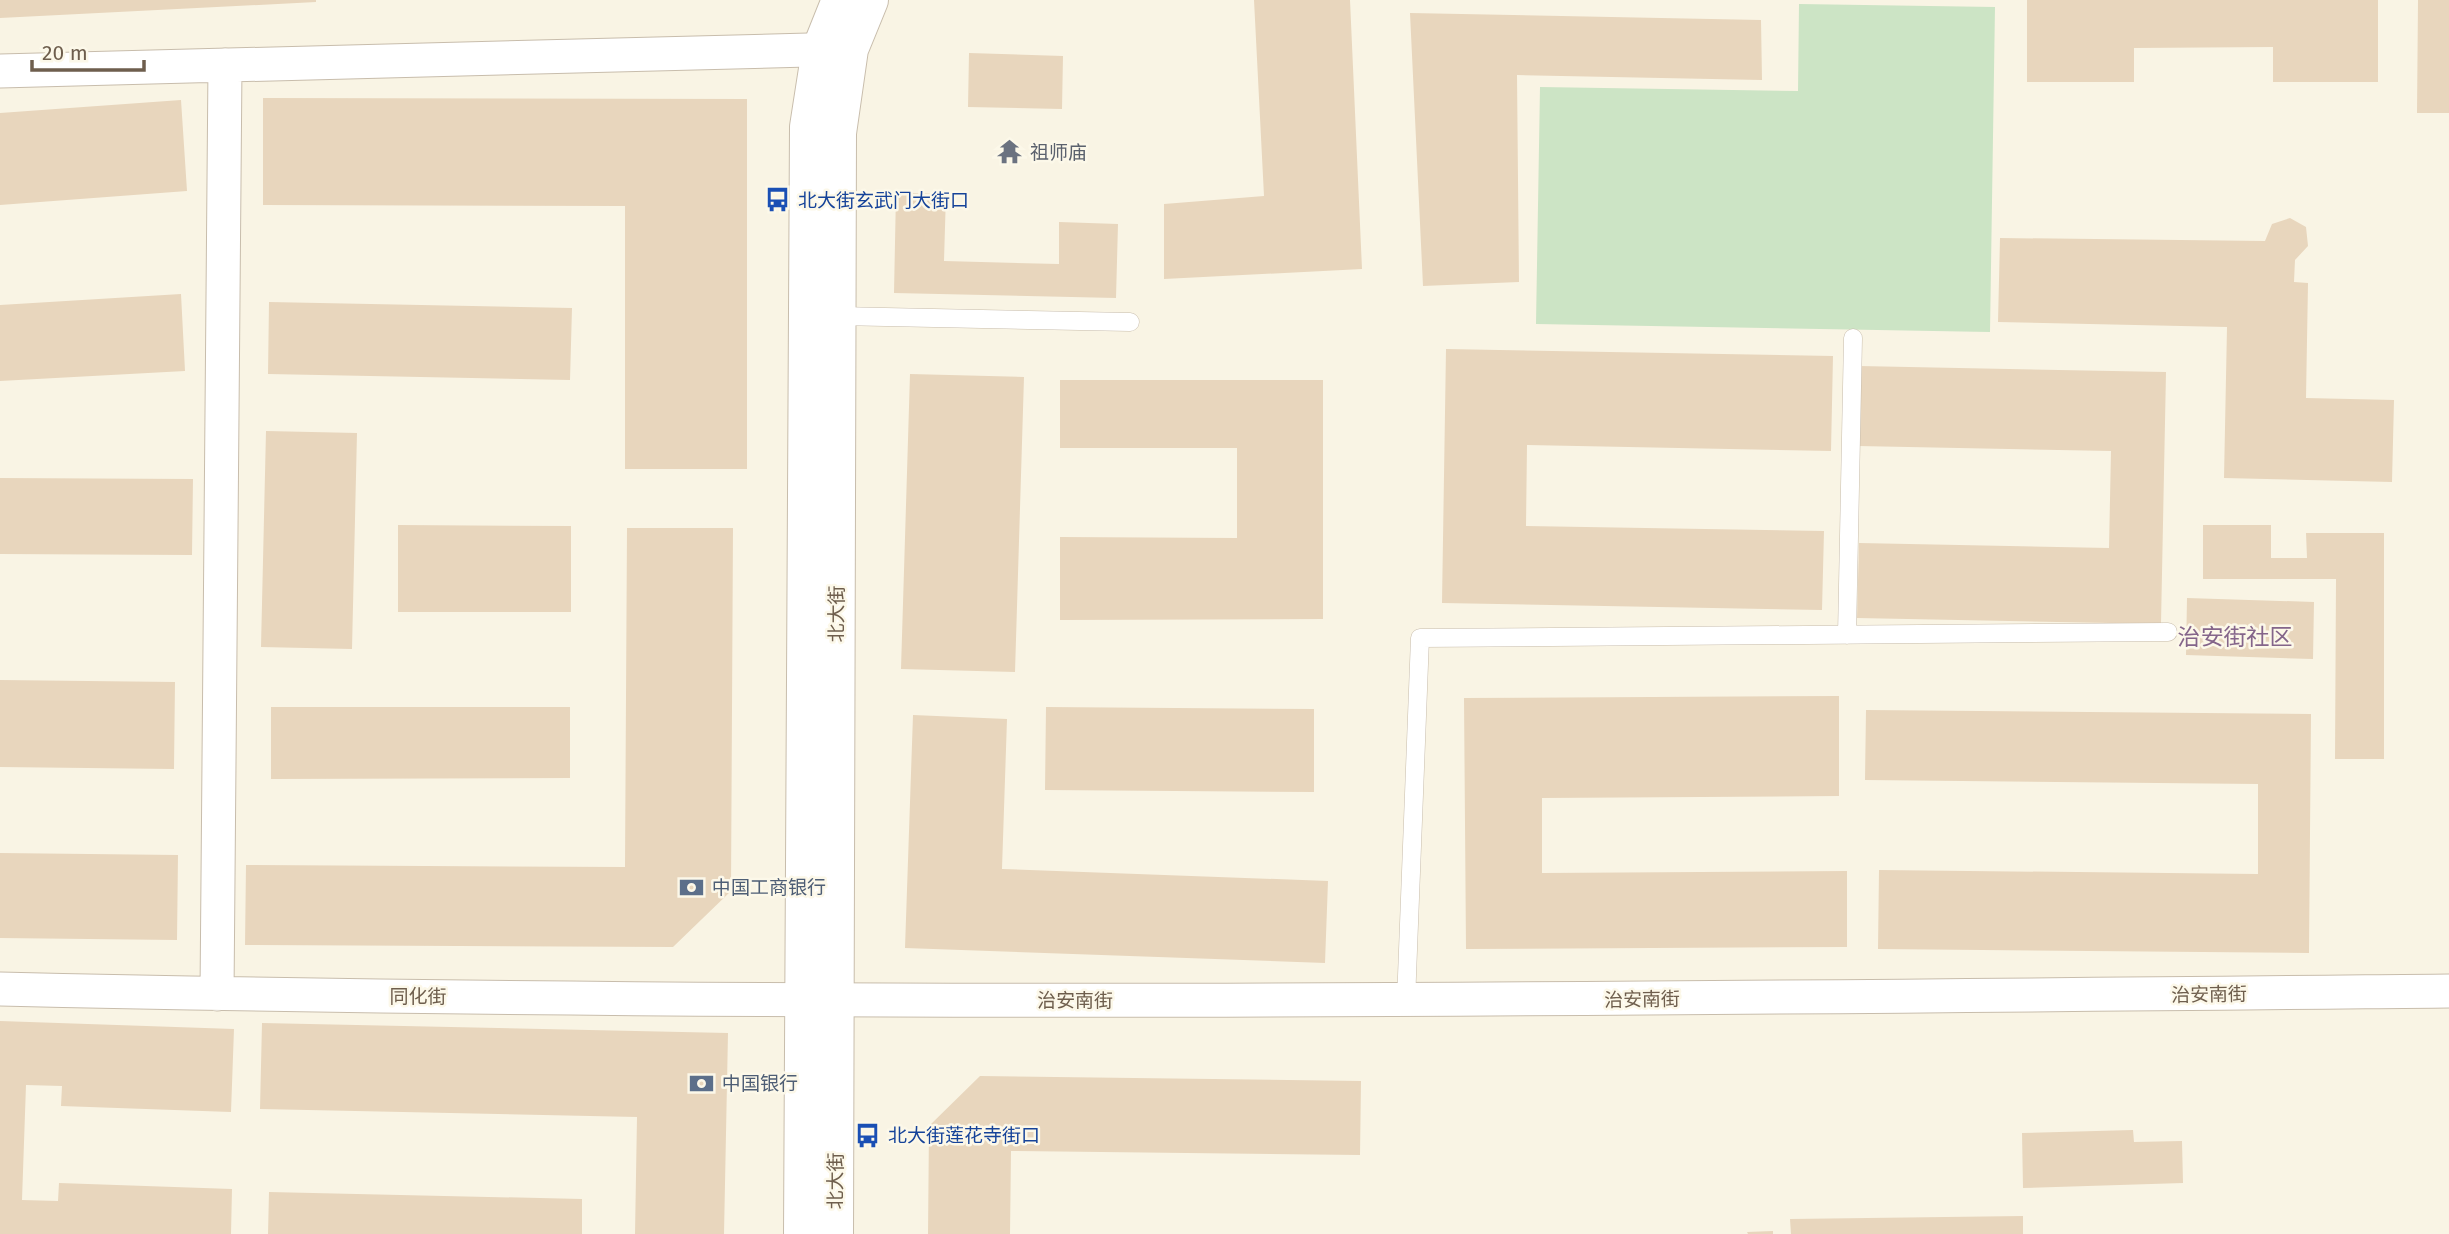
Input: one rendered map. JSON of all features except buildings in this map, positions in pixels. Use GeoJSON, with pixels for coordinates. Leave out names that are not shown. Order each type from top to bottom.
{"type":"FeatureCollection","features":[{"type":"Feature","properties":{"kind":"street","name":"北大街"},"geometry":{"type":"LineString","coordinates":[[803,1234],[820,999],[837,316],[835,50],[841,0]]}},
{"type":"Feature","properties":{"kind":"street","name":"北大街"},"geometry":{"type":"LineString","coordinates":[[834,1234],[820,999],[809,127],[835,50],[869,0]]}},
{"type":"Feature","properties":{"kind":"street"},"geometry":{"type":"LineString","coordinates":[[0,71],[835,50]]}},
{"type":"Feature","properties":{"kind":"street"},"geometry":{"type":"LineString","coordinates":[[217,994],[225,65]]}},
{"type":"Feature","properties":{"kind":"street","name":"同化街"},"geometry":{"type":"LineString","coordinates":[[0,989],[217,994],[820,999]]}},
{"type":"Feature","properties":{"kind":"street","name":"治安南街"},"geometry":{"type":"LineString","coordinates":[[820,999],[1406,1002],[2449,991]]}},
{"type":"Feature","properties":{"kind":"lane"},"geometry":{"type":"LineString","coordinates":[[837,316],[1130,322]]}},
{"type":"Feature","properties":{"kind":"lane"},"geometry":{"type":"LineString","coordinates":[[1847,635],[1853,338]]}},
{"type":"Feature","properties":{"kind":"lane"},"geometry":{"type":"LineString","coordinates":[[1406,1002],[1420,638],[2168,632]]}},
{"type":"Feature","properties":{"kind":"green space"},"geometry":{"type":"Polygon","coordinates":[[[1799,4],[1995,7],[1990,332],[1536,324],[1540,87],[1798,91],[1799,4]]]}},
{"type":"Feature","properties":{"kind":"place","name":"祖师庙"},"geometry":{"type":"Point","coordinates":[1010,152]}},
{"type":"Feature","properties":{"kind":"place","name":"北大街玄武门大街口"},"geometry":{"type":"Point","coordinates":[778,200]}},
{"type":"Feature","properties":{"kind":"place","name":"中国工商银行"},"geometry":{"type":"Point","coordinates":[692,887]}},
{"type":"Feature","properties":{"kind":"place","name":"中国银行"},"geometry":{"type":"Point","coordinates":[702,1083]}},
{"type":"Feature","properties":{"kind":"place","name":"北大街莲花寺街口"},"geometry":{"type":"Point","coordinates":[868,1135]}},
{"type":"Feature","properties":{"kind":"district","name":"治安街社区"},"geometry":{"type":"Point","coordinates":[2235,637]}}]}
